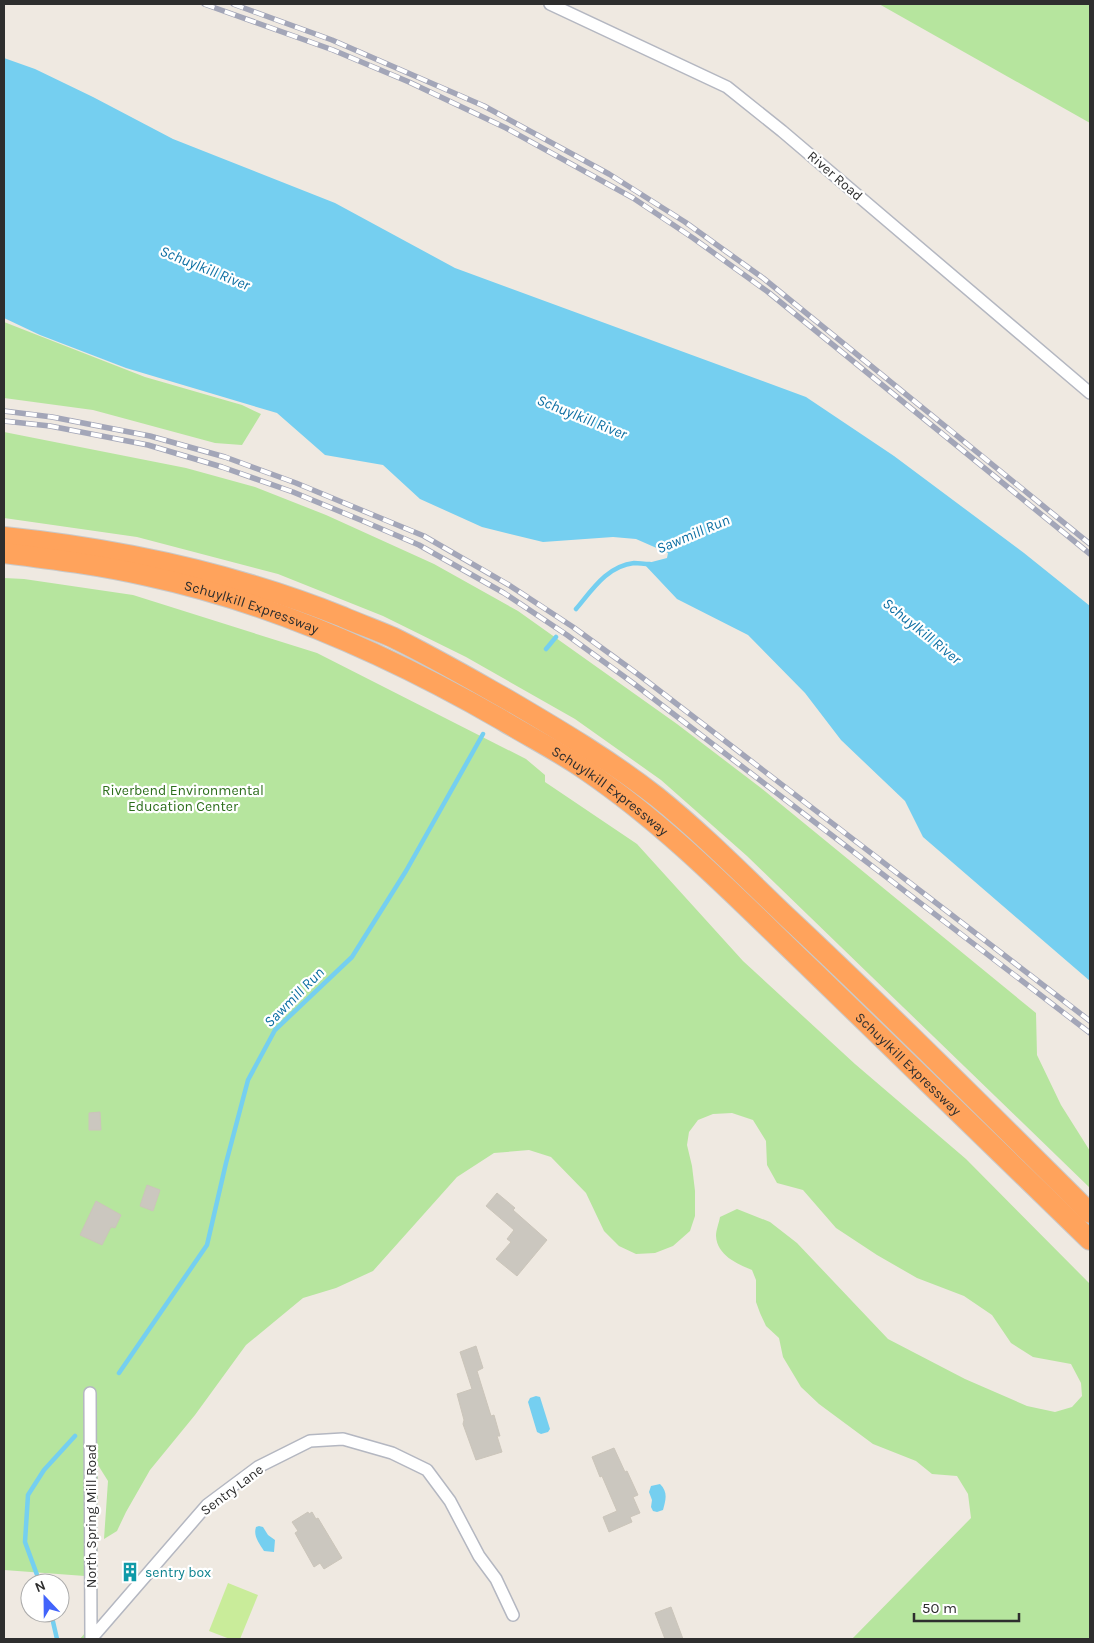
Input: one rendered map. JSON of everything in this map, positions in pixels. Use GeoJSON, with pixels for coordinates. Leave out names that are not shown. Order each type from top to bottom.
{"type":"FeatureCollection","features":[{"type":"Feature","properties":{"kind":"highway","name":"Schuylkill Expressway"},"geometry":{"type":"LineString","coordinates":[[4,537],[67,544],[178,565],[238,580],[312,605],[390,636],[542,720],[599,755],[680,816],[834,961],[1090,1213]]}},
{"type":"Feature","properties":{"kind":"highway","name":"Schuylkill Expressway"},"geometry":{"type":"LineString","coordinates":[[4,553],[74,562],[148,576],[242,602],[336,636],[387,658],[447,688],[559,753],[609,787],[664,830],[725,886],[1090,1240]]}},
{"type":"Feature","properties":{"kind":"street","name":"River Road"},"geometry":{"type":"LineString","coordinates":[[550,4],[727,87],[782,131],[1090,393]]}},
{"type":"Feature","properties":{"kind":"street","name":"North Spring Mill Road"},"geometry":{"type":"LineString","coordinates":[[90,1393],[91,1639]]}},
{"type":"Feature","properties":{"kind":"street","name":"Sentry Lane"},"geometry":{"type":"LineString","coordinates":[[91,1639],[207,1505],[258,1467],[310,1441],[343,1439],[392,1453],[427,1470],[450,1501],[479,1556],[496,1579],[513,1615]]}},
{"type":"Feature","properties":{"kind":"green space"},"geometry":{"type":"Polygon","coordinates":[[[879,4],[1090,4],[1090,123],[879,4]]]}},
{"type":"Feature","properties":{"kind":"green space"},"geometry":{"type":"Polygon","coordinates":[[[4,322],[145,377],[242,405],[261,414],[242,445],[215,443],[93,410],[4,398],[4,322]]]}},
{"type":"Feature","properties":{"kind":"green space"},"geometry":{"type":"Polygon","coordinates":[[[4,432],[186,468],[255,487],[326,515],[434,564],[518,611],[677,724],[761,788],[1036,1013],[1037,1055],[1061,1105],[1090,1151],[1090,1188],[747,856],[661,780],[575,719],[466,657],[383,616],[278,574],[137,537],[4,518],[4,432]]]}},
{"type":"Feature","properties":{"kind":"green space","name":"Riverbend Environmental Education Center"},"geometry":{"type":"Polygon","coordinates":[[[4,578],[24,579],[133,595],[317,653],[526,759],[545,775],[545,782],[637,844],[743,961],[855,1064],[966,1159],[1090,1284],[1090,1639],[852,1639],[971,1518],[968,1494],[957,1476],[932,1474],[916,1461],[873,1444],[819,1404],[801,1387],[783,1357],[779,1338],[766,1326],[760,1313],[756,1302],[756,1280],[752,1270],[734,1262],[724,1254],[717,1243],[716,1231],[720,1217],[737,1209],[770,1222],[797,1243],[888,1339],[965,1379],[1027,1406],[1055,1412],[1072,1407],[1082,1396],[1081,1383],[1071,1364],[1033,1357],[1011,1343],[992,1315],[964,1296],[917,1278],[877,1255],[836,1228],[803,1190],[777,1183],[767,1165],[766,1141],[753,1120],[732,1113],[713,1114],[698,1120],[689,1132],[687,1145],[695,1191],[695,1216],[690,1231],[673,1246],[655,1253],[636,1254],[619,1246],[604,1231],[586,1193],[551,1157],[529,1150],[494,1153],[457,1177],[373,1271],[336,1288],[303,1298],[246,1345],[195,1415],[150,1470],[117,1531],[104,1539],[108,1481],[98,1465],[97,1639],[80,1639],[85,1633],[85,1576],[70,1575],[70,1573],[4,1570],[4,578]]]}},
{"type":"Feature","properties":{"kind":"green space"},"geometry":{"type":"Polygon","coordinates":[[[228,1583],[258,1595],[240,1639],[230,1639],[209,1631],[228,1583]]]}},
{"type":"Feature","properties":{"kind":"water","name":"Schuylkill River"},"geometry":{"type":"Polygon","coordinates":[[[4,58],[35,69],[173,139],[335,203],[455,268],[806,397],[894,456],[1024,553],[1090,606],[1090,981],[923,837],[905,801],[841,740],[805,693],[748,635],[677,599],[644,564],[667,558],[668,553],[636,539],[613,537],[543,542],[482,527],[420,499],[383,465],[325,455],[277,413],[126,368],[40,335],[4,318],[4,58]]]}},
{"type":"Feature","properties":{"kind":"water"},"geometry":{"type":"Polygon","coordinates":[[[540,1397],[550,1429],[548,1432],[541,1434],[537,1432],[528,1402],[530,1398],[540,1397]]]}},
{"type":"Feature","properties":{"kind":"water"},"geometry":{"type":"Polygon","coordinates":[[[660,1484],[665,1493],[665,1499],[663,1510],[657,1512],[653,1511],[651,1507],[652,1500],[649,1492],[651,1486],[660,1484]]]}},
{"type":"Feature","properties":{"kind":"water"},"geometry":{"type":"Polygon","coordinates":[[[259,1526],[263,1527],[268,1535],[275,1540],[274,1552],[264,1551],[258,1542],[255,1530],[259,1526]]]}},
{"type":"Feature","properties":{"kind":"building"},"geometry":{"type":"Polygon","coordinates":[[[100,1112],[101,1130],[89,1130],[89,1113],[100,1112]]]}},
{"type":"Feature","properties":{"kind":"building"},"geometry":{"type":"Polygon","coordinates":[[[147,1185],[160,1190],[153,1211],[140,1206],[147,1185]]]}},
{"type":"Feature","properties":{"kind":"building"},"geometry":{"type":"Polygon","coordinates":[[[497,1193],[547,1240],[517,1276],[496,1259],[511,1242],[507,1239],[514,1230],[486,1206],[497,1193]]]}},
{"type":"Feature","properties":{"kind":"building"},"geometry":{"type":"Polygon","coordinates":[[[96,1201],[121,1215],[115,1228],[111,1227],[102,1245],[80,1235],[96,1201]]]}},
{"type":"Feature","properties":{"kind":"building"},"geometry":{"type":"Polygon","coordinates":[[[476,1346],[483,1368],[477,1371],[491,1416],[494,1415],[500,1436],[497,1436],[502,1452],[476,1460],[463,1424],[464,1420],[457,1394],[472,1389],[460,1352],[476,1346]]]}},
{"type":"Feature","properties":{"kind":"building"},"geometry":{"type":"Polygon","coordinates":[[[614,1448],[638,1495],[633,1497],[640,1513],[630,1517],[632,1522],[609,1532],[603,1517],[617,1511],[592,1457],[614,1448]]]}},
{"type":"Feature","properties":{"kind":"building"},"geometry":{"type":"Polygon","coordinates":[[[308,1512],[309,1514],[312,1512],[316,1519],[318,1518],[342,1558],[324,1569],[320,1563],[314,1567],[295,1533],[298,1531],[292,1522],[308,1512]]]}},
{"type":"Feature","properties":{"kind":"building"},"geometry":{"type":"Polygon","coordinates":[[[671,1607],[683,1639],[665,1639],[655,1613],[671,1607]]]}},
{"type":"Feature","properties":{"kind":"waterway","name":"Sawmill Run"},"geometry":{"type":"LineString","coordinates":[[576,609],[594,587],[616,569],[634,563],[650,564]]}},
{"type":"Feature","properties":{"kind":"waterway","name":"Sawmill Run"},"geometry":{"type":"LineString","coordinates":[[546,649],[556,637]]}},
{"type":"Feature","properties":{"kind":"waterway","name":"Sawmill Run"},"geometry":{"type":"LineString","coordinates":[[119,1373],[207,1245],[248,1080],[275,1030],[352,957],[406,871],[483,734]]}},
{"type":"Feature","properties":{"kind":"waterway","name":"Sawmill Run"},"geometry":{"type":"LineString","coordinates":[[36,1573],[25,1542],[28,1495],[44,1470],[75,1436]]}},
{"type":"Feature","properties":{"kind":"waterway","name":"Sawmill Run"},"geometry":{"type":"LineString","coordinates":[[53,1623],[57,1639]]}},
{"type":"Feature","properties":{"kind":"railway"},"geometry":{"type":"LineString","coordinates":[[204,4],[333,50],[409,82],[506,128],[633,198],[768,292],[1090,554]]}},
{"type":"Feature","properties":{"kind":"railway"},"geometry":{"type":"LineString","coordinates":[[233,4],[332,40],[484,106],[609,174],[685,222],[763,278],[1090,544]]}},
{"type":"Feature","properties":{"kind":"railway"},"geometry":{"type":"LineString","coordinates":[[4,411],[52,417],[150,436],[225,457],[296,483],[424,536],[509,585],[573,627],[639,675],[1090,1021]]}},
{"type":"Feature","properties":{"kind":"railway"},"geometry":{"type":"LineString","coordinates":[[4,421],[50,426],[148,445],[222,467],[293,492],[419,545],[504,593],[567,635],[633,683],[1090,1033]]}},
{"type":"Feature","properties":{"kind":"place","name":"sentry box"},"geometry":{"type":"Point","coordinates":[130,1572]}}]}
